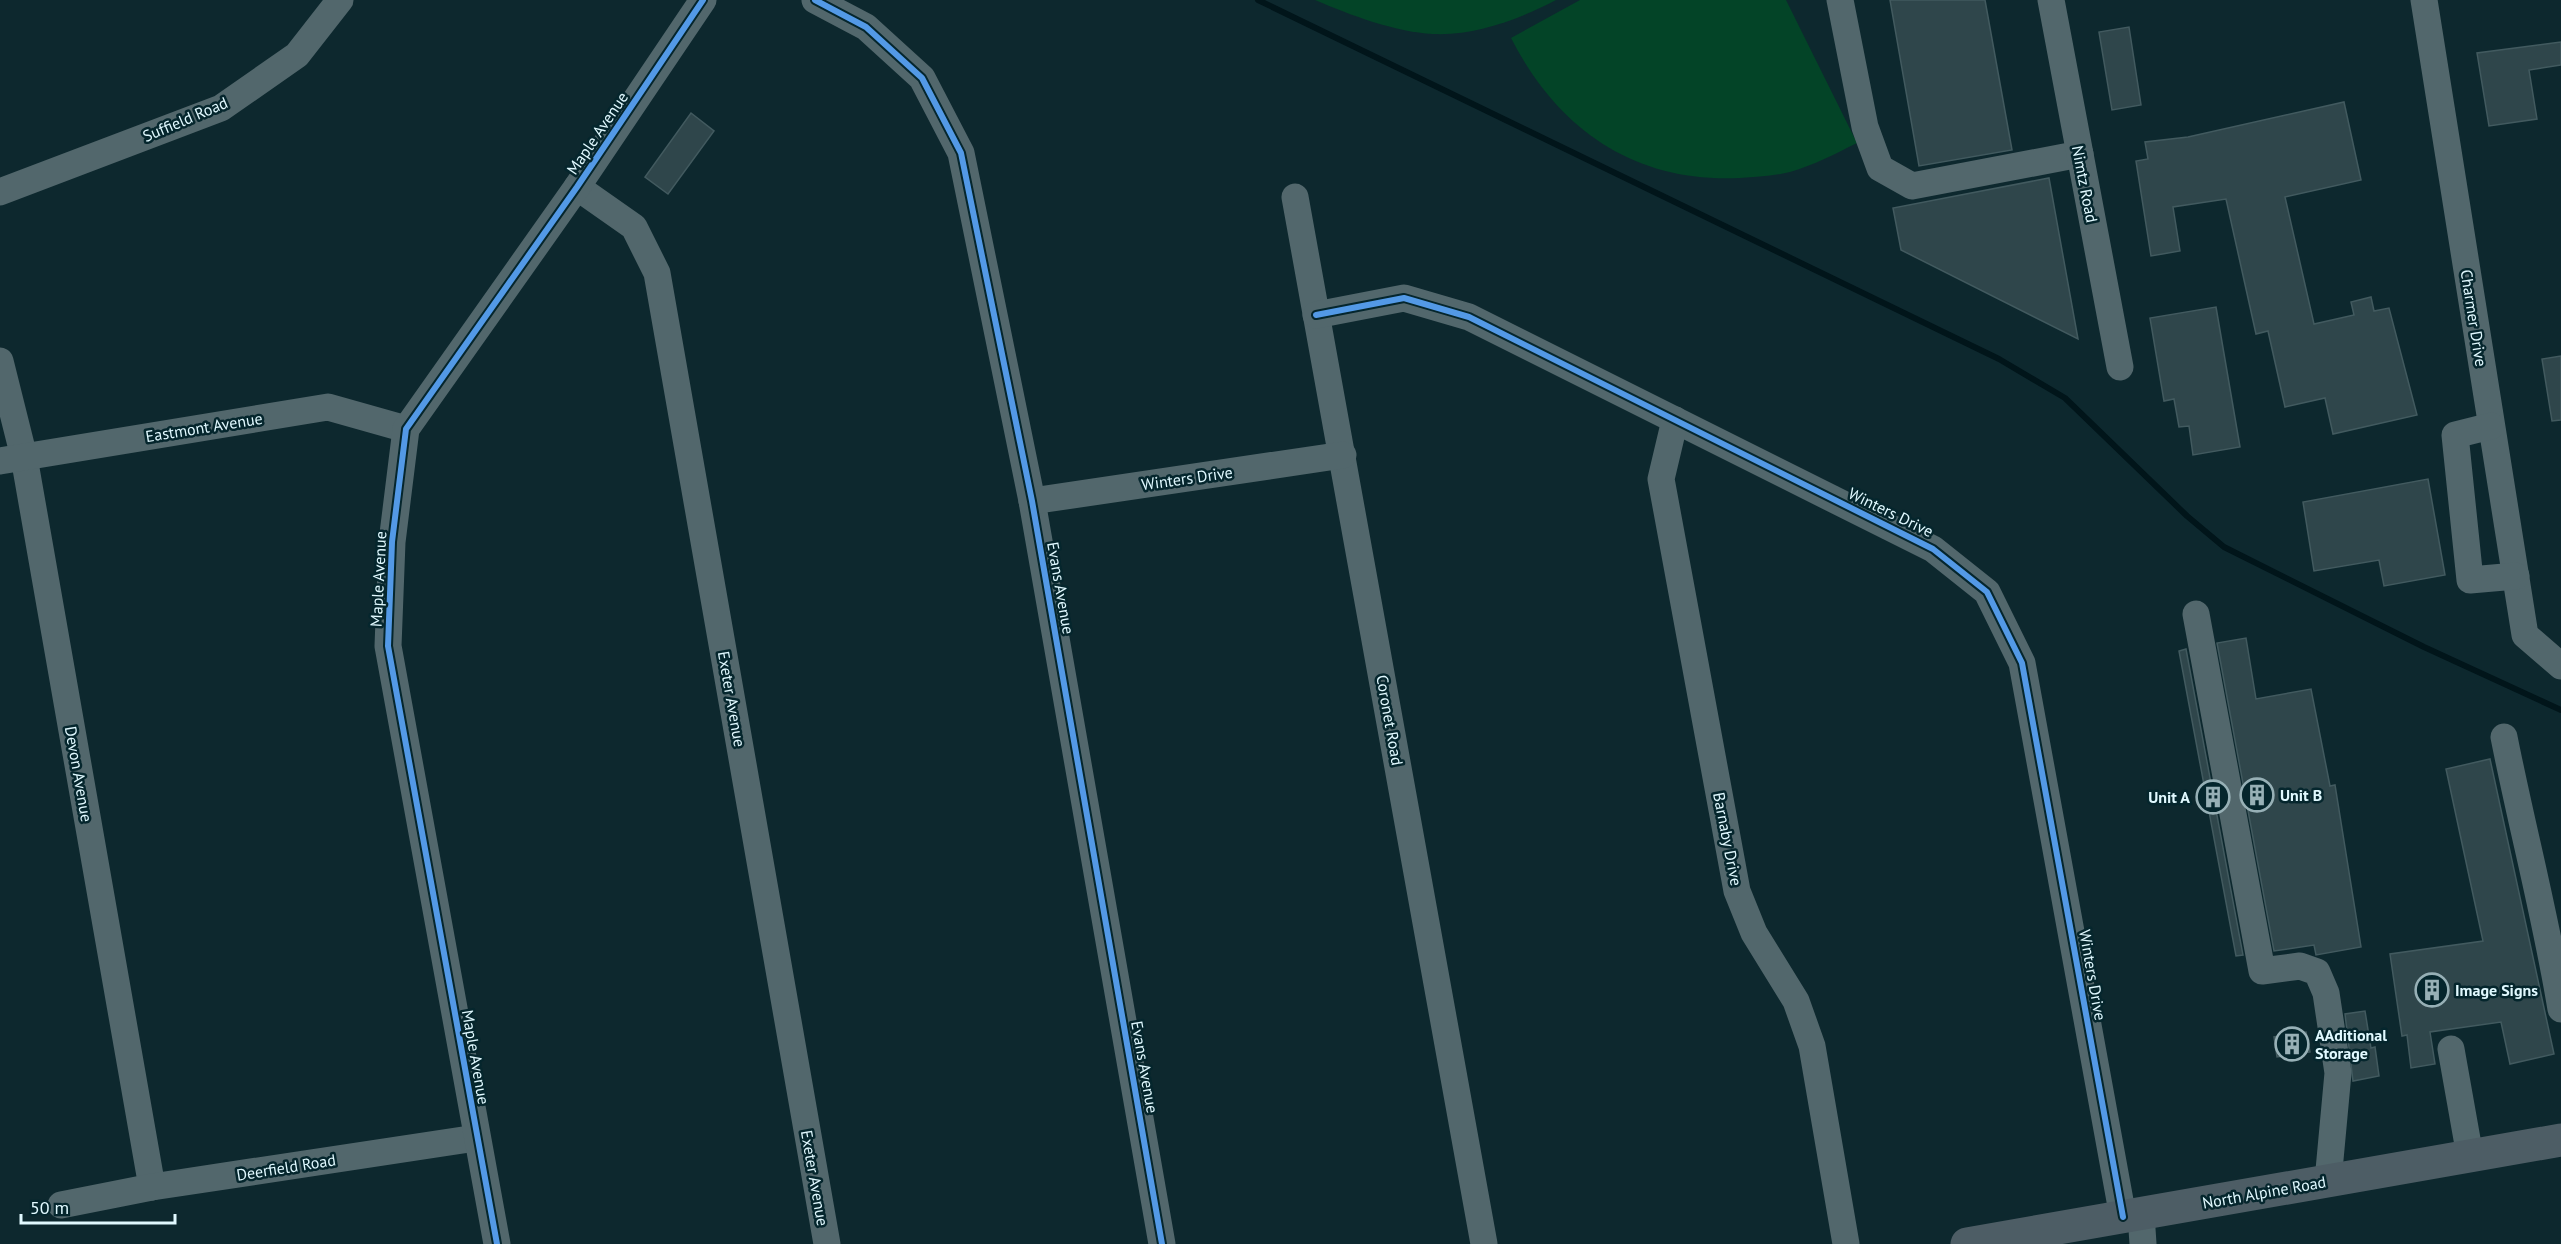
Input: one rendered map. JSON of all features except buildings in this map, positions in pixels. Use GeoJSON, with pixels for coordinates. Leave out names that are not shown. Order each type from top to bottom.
{"type":"FeatureCollection","features":[{"type":"Feature","properties":{"kind":"main road","name":"North Alpine Road"},"geometry":{"type":"LineString","coordinates":[[1967,1244],[2136,1225],[2328,1181],[2561,1140]]}},
{"type":"Feature","properties":{"kind":"street","name":"Suffield Road"},"geometry":{"type":"LineString","coordinates":[[0,192],[221,108],[297,54],[340,0]]}},
{"type":"Feature","properties":{"kind":"street","name":"Maple Avenue"},"geometry":{"type":"LineString","coordinates":[[497,1244],[388,646],[392,542],[406,429],[577,187],[703,0]]}},
{"type":"Feature","properties":{"kind":"street","name":"Evans Avenue"},"geometry":{"type":"LineString","coordinates":[[815,0],[866,27],[922,78],[961,153],[1032,501],[1162,1244]]}},
{"type":"Feature","properties":{"kind":"street"},"geometry":{"type":"LineString","coordinates":[[1840,0],[1863,116],[1881,168],[1912,186],[2080,154]]}},
{"type":"Feature","properties":{"kind":"street","name":"Nimtz Road"},"geometry":{"type":"LineString","coordinates":[[2051,0],[2120,367]]}},
{"type":"Feature","properties":{"kind":"street","name":"Charmer Drive"},"geometry":{"type":"LineString","coordinates":[[2424,0],[2525,635],[2561,666]]}},
{"type":"Feature","properties":{"kind":"street","name":"Exeter Avenue"},"geometry":{"type":"LineString","coordinates":[[577,187],[634,227],[657,273],[827,1244]]}},
{"type":"Feature","properties":{"kind":"street","name":"Coronet Road"},"geometry":{"type":"LineString","coordinates":[[1295,197],[1484,1244]]}},
{"type":"Feature","properties":{"kind":"street","name":"Winters Drive"},"geometry":{"type":"LineString","coordinates":[[1316,315],[1404,298],[1469,317],[1933,549],[1987,592],[2022,663],[2136,1225]]}},
{"type":"Feature","properties":{"kind":"street","name":"Devon Avenue"},"geometry":{"type":"LineString","coordinates":[[0,362],[12,459],[152,1187]]}},
{"type":"Feature","properties":{"kind":"street","name":"Eastmont Avenue"},"geometry":{"type":"LineString","coordinates":[[12,459],[328,407],[406,429]]}},
{"type":"Feature","properties":{"kind":"street","name":"Barnaby Drive"},"geometry":{"type":"LineString","coordinates":[[1675,420],[1662,479],[1737,891],[1754,933],[1796,1000],[1812,1046],[1846,1244]]}},
{"type":"Feature","properties":{"kind":"street"},"geometry":{"type":"LineString","coordinates":[[2491,426],[2454,435],[2470,580],[2516,576]]}},
{"type":"Feature","properties":{"kind":"street","name":"Winters Drive"},"geometry":{"type":"LineString","coordinates":[[1032,501],[1343,455]]}},
{"type":"Feature","properties":{"kind":"street"},"geometry":{"type":"LineString","coordinates":[[2196,614],[2262,971],[2300,966],[2317,972],[2326,993],[2337,1073],[2328,1181]]}},
{"type":"Feature","properties":{"kind":"street"},"geometry":{"type":"LineString","coordinates":[[2504,737],[2525,843],[2548,933],[2561,1009]]}},
{"type":"Feature","properties":{"kind":"street"},"geometry":{"type":"LineString","coordinates":[[2451,1049],[2470,1156]]}},
{"type":"Feature","properties":{"kind":"street","name":"Deerfield Road"},"geometry":{"type":"LineString","coordinates":[[61,1205],[152,1187],[476,1138]]}},
{"type":"Feature","properties":{"kind":"green space"},"geometry":{"type":"Polygon","coordinates":[[[1315,0],[1556,0],[1528,14],[1497,25],[1465,32],[1433,34],[1388,26],[1315,0]]]}},
{"type":"Feature","properties":{"kind":"green space"},"geometry":{"type":"Polygon","coordinates":[[[1580,0],[1786,0],[1857,143],[1790,172],[1740,178],[1702,177],[1667,171],[1634,160],[1604,144],[1576,124],[1530,71],[1511,38],[1580,0]]]}},
{"type":"Feature","properties":{"kind":"waterway"},"geometry":{"type":"LineString","coordinates":[[1258,0],[1999,359],[2065,398],[2187,516],[2224,547],[2424,647],[2561,710]]}},
{"type":"Feature","properties":{"kind":"cycle path"},"geometry":{"type":"LineString","coordinates":[[497,1244],[388,646],[392,542],[406,429],[577,187],[703,0]]}},
{"type":"Feature","properties":{"kind":"cycle path"},"geometry":{"type":"LineString","coordinates":[[815,0],[866,27],[922,78],[961,153],[1032,501],[1162,1244]]}},
{"type":"Feature","properties":{"kind":"cycle path"},"geometry":{"type":"LineString","coordinates":[[1316,315],[1404,298],[1469,317],[1933,549],[1987,592],[2022,663],[2123,1217]]}},
{"type":"Feature","properties":{"kind":"place","name":"Unit B"},"geometry":{"type":"Point","coordinates":[2257,795]}},
{"type":"Feature","properties":{"kind":"place","name":"Unit A"},"geometry":{"type":"Point","coordinates":[2213,797]}},
{"type":"Feature","properties":{"kind":"place","name":"Image Signs"},"geometry":{"type":"Point","coordinates":[2432,990]}},
{"type":"Feature","properties":{"kind":"place","name":"AAditional Storage"},"geometry":{"type":"Point","coordinates":[2292,1044]}}]}
